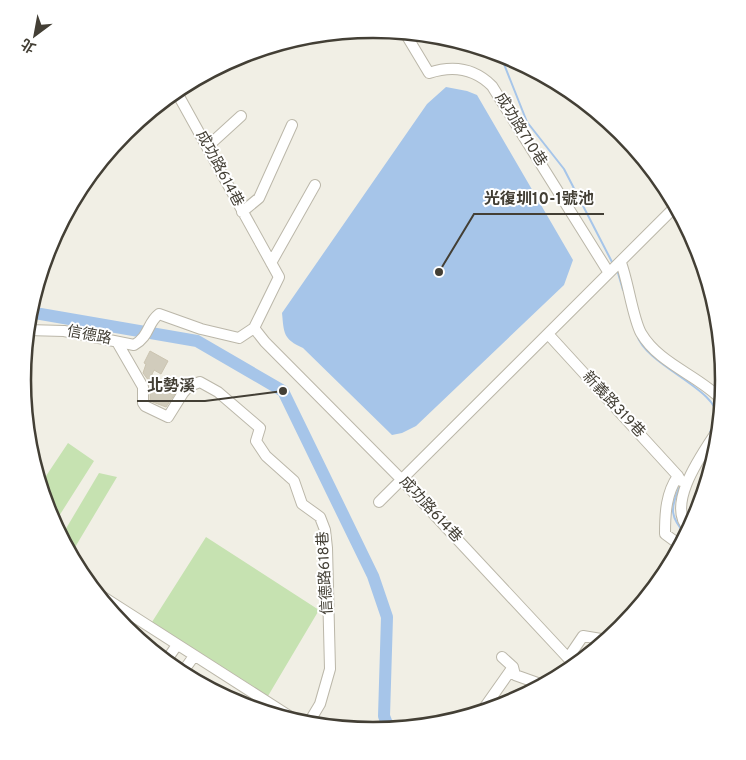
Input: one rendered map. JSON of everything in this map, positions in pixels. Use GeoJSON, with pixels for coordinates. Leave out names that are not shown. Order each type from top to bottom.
{"type":"FeatureCollection","features":[{"type":"Feature","properties":{"kind":"street","name":"成功路710巷"},"geometry":{"type":"LineString","coordinates":[[409,40],[429,73],[444,69],[466,70],[476,73],[492,86],[609,273]]}},
{"type":"Feature","properties":{"kind":"street","name":"成功路614巷"},"geometry":{"type":"LineString","coordinates":[[180,98],[279,277],[254,328],[265,342],[402,479],[568,658],[583,636],[596,638]]}},
{"type":"Feature","properties":{"kind":"street"},"geometry":{"type":"LineString","coordinates":[[207,147],[241,116]]}},
{"type":"Feature","properties":{"kind":"street"},"geometry":{"type":"LineString","coordinates":[[242,212],[259,198],[292,125]]}},
{"type":"Feature","properties":{"kind":"street"},"geometry":{"type":"LineString","coordinates":[[271,263],[315,185]]}},
{"type":"Feature","properties":{"kind":"street"},"geometry":{"type":"LineString","coordinates":[[379,502],[670,212]]}},
{"type":"Feature","properties":{"kind":"street"},"geometry":{"type":"LineString","coordinates":[[620,262],[628,282],[640,331],[651,348],[714,394]]}},
{"type":"Feature","properties":{"kind":"street","name":"信德路"},"geometry":{"type":"LineString","coordinates":[[35,330],[64,331],[134,345],[146,335],[153,318],[159,314],[201,329],[239,338],[254,328]]}},
{"type":"Feature","properties":{"kind":"street","name":"新義路319巷"},"geometry":{"type":"LineString","coordinates":[[548,334],[678,476],[685,488]]}},
{"type":"Feature","properties":{"kind":"street","name":"信德路618巷"},"geometry":{"type":"LineString","coordinates":[[118,342],[143,387],[143,403],[145,406],[168,416],[189,386],[200,382],[218,392],[260,428],[256,441],[275,465],[292,477],[302,504],[316,513],[323,523],[327,548],[330,669],[320,704],[313,716]]}},
{"type":"Feature","properties":{"kind":"street"},"geometry":{"type":"LineString","coordinates":[[684,522],[682,518],[681,505],[685,488],[694,467],[708,444]]}},
{"type":"Feature","properties":{"kind":"street"},"geometry":{"type":"LineString","coordinates":[[675,541],[665,534],[665,514],[670,487],[678,476]]}},
{"type":"Feature","properties":{"kind":"street"},"geometry":{"type":"LineString","coordinates":[[117,606],[273,707]]}},
{"type":"Feature","properties":{"kind":"street"},"geometry":{"type":"LineString","coordinates":[[170,655],[177,645]]}},
{"type":"Feature","properties":{"kind":"street"},"geometry":{"type":"LineString","coordinates":[[187,666],[194,656]]}},
{"type":"Feature","properties":{"kind":"street"},"geometry":{"type":"LineString","coordinates":[[502,657],[513,667],[515,675],[534,682]]}},
{"type":"Feature","properties":{"kind":"street"},"geometry":{"type":"LineString","coordinates":[[488,702],[513,667]]}},
{"type":"Feature","properties":{"kind":"green space"},"geometry":{"type":"Polygon","coordinates":[[[68,443],[94,461],[59,516],[45,477],[68,443]]]}},
{"type":"Feature","properties":{"kind":"green space"},"geometry":{"type":"Polygon","coordinates":[[[99,473],[117,477],[75,547],[65,530],[99,473]]]}},
{"type":"Feature","properties":{"kind":"green space"},"geometry":{"type":"Polygon","coordinates":[[[206,537],[319,610],[268,696],[152,622],[206,537]]]}},
{"type":"Feature","properties":{"kind":"water"},"geometry":{"type":"Polygon","coordinates":[[[446,87],[477,95],[573,260],[564,285],[416,426],[402,433],[392,435],[303,348],[288,338],[284,330],[282,313],[427,104],[446,87]]]}},
{"type":"Feature","properties":{"kind":"building"},"geometry":{"type":"Polygon","coordinates":[[[150,351],[168,361],[161,374],[154,370],[149,381],[143,373],[146,364],[144,363],[150,351]]]}},
{"type":"Feature","properties":{"kind":"building"},"geometry":{"type":"Polygon","coordinates":[[[178,380],[183,382],[166,407],[150,401],[150,391],[153,385],[172,394],[178,380]]]}},
{"type":"Feature","properties":{"kind":"waterway"},"geometry":{"type":"LineString","coordinates":[[504,64],[527,122],[564,169],[612,262]]}},
{"type":"Feature","properties":{"kind":"waterway"},"geometry":{"type":"LineString","coordinates":[[618,273],[623,290]]}},
{"type":"Feature","properties":{"kind":"waterway"},"geometry":{"type":"LineString","coordinates":[[38,314],[197,341],[283,391],[373,576],[387,617],[384,716],[386,721]]}},
{"type":"Feature","properties":{"kind":"waterway"},"geometry":{"type":"LineString","coordinates":[[637,335],[643,346],[654,357],[696,388],[714,406]]}},
{"type":"Feature","properties":{"kind":"waterway"},"geometry":{"type":"LineString","coordinates":[[679,488],[674,502],[673,513],[681,528]]}},
{"type":"Feature","properties":{"kind":"place","name":"光復圳10-1號池"},"geometry":{"type":"Point","coordinates":[439,272]}},
{"type":"Feature","properties":{"kind":"place","name":"北勢溪"},"geometry":{"type":"Point","coordinates":[283,391]}}]}
